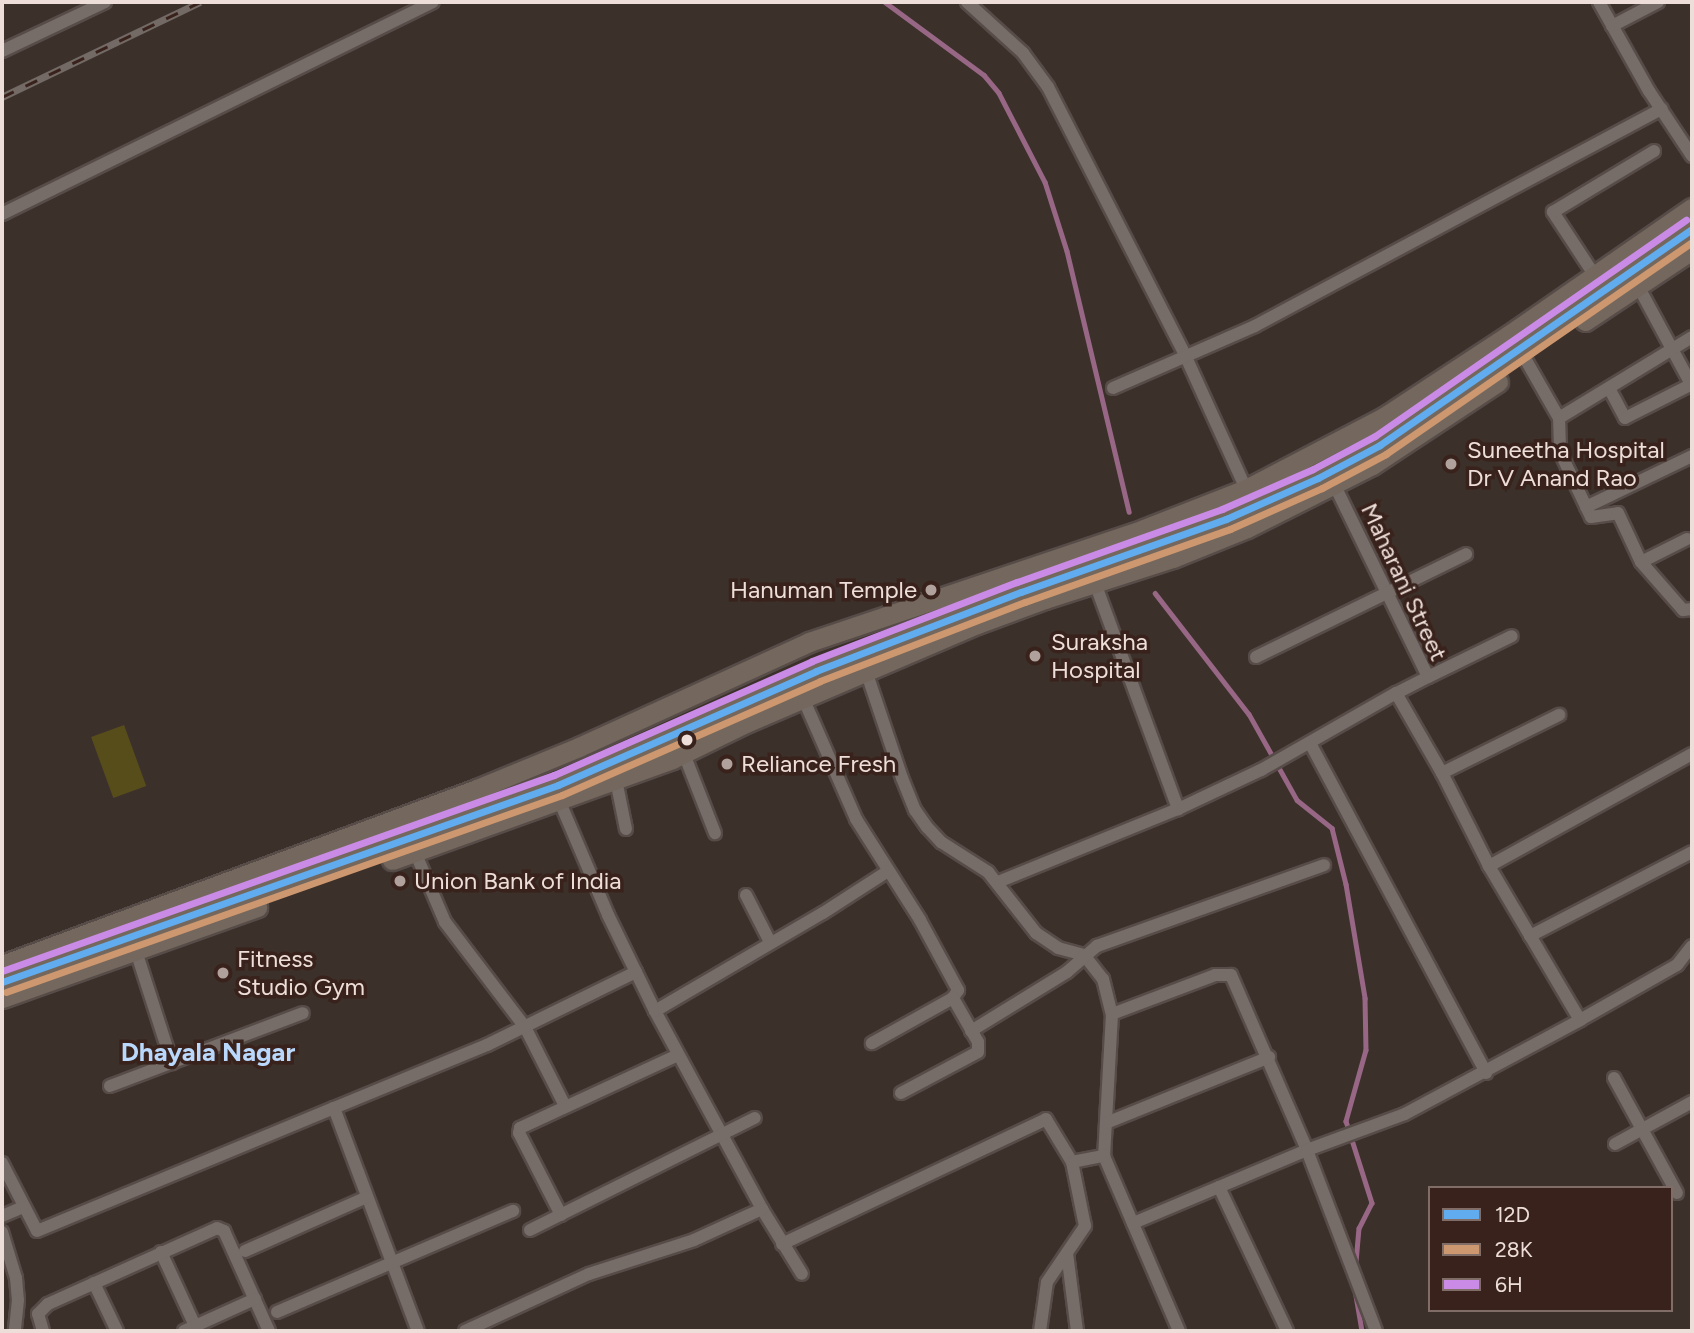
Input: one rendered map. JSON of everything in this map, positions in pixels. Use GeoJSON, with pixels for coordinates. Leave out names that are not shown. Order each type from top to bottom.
{"type":"FeatureCollection","features":[{"type":"Feature","properties":{"kind":"main road"},"geometry":{"type":"LineString","coordinates":[[2,965],[490,784],[579,747],[809,642],[1144,529],[1246,489],[1384,417],[1692,208]]}},
{"type":"Feature","properties":{"kind":"main road"},"geometry":{"type":"LineString","coordinates":[[2,982],[558,785],[816,671],[1021,592],[1226,519],[1318,478],[1380,444],[1466,388],[1692,229]]}},
{"type":"Feature","properties":{"kind":"main road"},"geometry":{"type":"LineString","coordinates":[[2,998],[616,780],[684,754],[803,698],[978,624],[1186,553],[1335,486],[1408,442],[1692,250]]}},
{"type":"Feature","properties":{"kind":"main road"},"geometry":{"type":"LineString","coordinates":[[1454,371],[1466,388]]}},
{"type":"Feature","properties":{"kind":"street"},"geometry":{"type":"LineString","coordinates":[[2,51],[105,2]]}},
{"type":"Feature","properties":{"kind":"street"},"geometry":{"type":"LineString","coordinates":[[2,214],[433,2]]}},
{"type":"Feature","properties":{"kind":"street"},"geometry":{"type":"LineString","coordinates":[[967,2],[1023,53],[1048,87],[1185,355],[1246,489]]}},
{"type":"Feature","properties":{"kind":"street"},"geometry":{"type":"LineString","coordinates":[[1599,2],[1692,156]]}},
{"type":"Feature","properties":{"kind":"street"},"geometry":{"type":"LineString","coordinates":[[1612,26],[1658,2]]}},
{"type":"Feature","properties":{"kind":"street"},"geometry":{"type":"LineString","coordinates":[[1113,388],[1267,320],[1662,109]]}},
{"type":"Feature","properties":{"kind":"street"},"geometry":{"type":"LineString","coordinates":[[1595,275],[1553,212],[1654,151]]}},
{"type":"Feature","properties":{"kind":"street"},"geometry":{"type":"LineString","coordinates":[[1609,388],[1625,418],[1692,385],[1638,286]]}},
{"type":"Feature","properties":{"kind":"street"},"geometry":{"type":"LineString","coordinates":[[1559,418],[1692,337]]}},
{"type":"Feature","properties":{"kind":"street"},"geometry":{"type":"LineString","coordinates":[[1527,362],[1559,418],[1560,452],[1591,517],[1618,513],[1641,562],[1683,610],[1692,610]]}},
{"type":"Feature","properties":{"kind":"street"},"geometry":{"type":"LineString","coordinates":[[1586,507],[1692,456]]}},
{"type":"Feature","properties":{"kind":"street","name":"Maharani Street"},"geometry":{"type":"LineString","coordinates":[[998,882],[1178,809],[1287,758],[1428,677],[1335,486]]}},
{"type":"Feature","properties":{"kind":"street"},"geometry":{"type":"LineString","coordinates":[[1641,562],[1687,540]]}},
{"type":"Feature","properties":{"kind":"street"},"geometry":{"type":"LineString","coordinates":[[1256,657],[1466,554]]}},
{"type":"Feature","properties":{"kind":"street"},"geometry":{"type":"LineString","coordinates":[[1095,583],[1178,809]]}},
{"type":"Feature","properties":{"kind":"street"},"geometry":{"type":"LineString","coordinates":[[1428,677],[1512,636]]}},
{"type":"Feature","properties":{"kind":"street"},"geometry":{"type":"LineString","coordinates":[[866,671],[915,810],[941,842],[998,882],[1045,940],[1084,955],[1103,979],[1112,1014],[1104,1157],[1179,1331]]}},
{"type":"Feature","properties":{"kind":"street"},"geometry":{"type":"LineString","coordinates":[[1396,693],[1442,773],[1489,866],[1580,1020]]}},
{"type":"Feature","properties":{"kind":"street"},"geometry":{"type":"LineString","coordinates":[[803,698],[856,819],[957,985],[958,994],[953,998],[872,1043]]}},
{"type":"Feature","properties":{"kind":"street"},"geometry":{"type":"LineString","coordinates":[[1442,773],[1559,715]]}},
{"type":"Feature","properties":{"kind":"street"},"geometry":{"type":"LineString","coordinates":[[1310,743],[1486,1073]]}},
{"type":"Feature","properties":{"kind":"street"},"geometry":{"type":"LineString","coordinates":[[684,754],[715,833]]}},
{"type":"Feature","properties":{"kind":"street"},"geometry":{"type":"LineString","coordinates":[[1489,866],[1692,754]]}},
{"type":"Feature","properties":{"kind":"street"},"geometry":{"type":"LineString","coordinates":[[616,780],[626,829]]}},
{"type":"Feature","properties":{"kind":"street"},"geometry":{"type":"LineString","coordinates":[[559,800],[655,1011],[762,1209],[802,1274]]}},
{"type":"Feature","properties":{"kind":"street"},"geometry":{"type":"LineString","coordinates":[[415,852],[453,935],[525,1027],[565,1106]]}},
{"type":"Feature","properties":{"kind":"street"},"geometry":{"type":"LineString","coordinates":[[1530,936],[1692,852]]}},
{"type":"Feature","properties":{"kind":"street"},"geometry":{"type":"LineString","coordinates":[[971,1031],[1067,972],[1097,946],[1324,865]]}},
{"type":"Feature","properties":{"kind":"street"},"geometry":{"type":"LineString","coordinates":[[655,1011],[832,908],[888,871]]}},
{"type":"Feature","properties":{"kind":"street"},"geometry":{"type":"LineString","coordinates":[[746,895],[770,942]]}},
{"type":"Feature","properties":{"kind":"street"},"geometry":{"type":"LineString","coordinates":[[1133,1223],[1307,1150],[1405,1114],[1486,1073],[1677,965],[1692,946]]}},
{"type":"Feature","properties":{"kind":"street"},"geometry":{"type":"LineString","coordinates":[[136,951],[172,1063]]}},
{"type":"Feature","properties":{"kind":"street"},"geometry":{"type":"LineString","coordinates":[[2,1163],[34,1228],[41,1230],[525,1027],[636,972]]}},
{"type":"Feature","properties":{"kind":"street"},"geometry":{"type":"LineString","coordinates":[[1112,1014],[1215,975],[1230,975],[1269,1057],[1376,1331]]}},
{"type":"Feature","properties":{"kind":"street"},"geometry":{"type":"LineString","coordinates":[[901,1093],[978,1052],[978,1042],[953,998]]}},
{"type":"Feature","properties":{"kind":"street"},"geometry":{"type":"LineString","coordinates":[[110,1086],[303,1013]]}},
{"type":"Feature","properties":{"kind":"street"},"geometry":{"type":"LineString","coordinates":[[561,1215],[519,1133],[524,1124],[678,1055]]}},
{"type":"Feature","properties":{"kind":"street"},"geometry":{"type":"LineString","coordinates":[[1106,1123],[1269,1057]]}},
{"type":"Feature","properties":{"kind":"street"},"geometry":{"type":"LineString","coordinates":[[1614,1078],[1672,1186]]}},
{"type":"Feature","properties":{"kind":"street"},"geometry":{"type":"LineString","coordinates":[[1615,1144],[1692,1102]]}},
{"type":"Feature","properties":{"kind":"street"},"geometry":{"type":"LineString","coordinates":[[334,1108],[417,1331]]}},
{"type":"Feature","properties":{"kind":"street"},"geometry":{"type":"LineString","coordinates":[[530,1230],[755,1118]]}},
{"type":"Feature","properties":{"kind":"street"},"geometry":{"type":"LineString","coordinates":[[782,1244],[1046,1119],[1072,1162],[1085,1226],[1047,1282],[1040,1331]]}},
{"type":"Feature","properties":{"kind":"street"},"geometry":{"type":"LineString","coordinates":[[1072,1162],[1104,1157]]}},
{"type":"Feature","properties":{"kind":"street"},"geometry":{"type":"LineString","coordinates":[[1219,1187],[1287,1331]]}},
{"type":"Feature","properties":{"kind":"street"},"geometry":{"type":"LineString","coordinates":[[1673,1188],[1676,1193]]}},
{"type":"Feature","properties":{"kind":"street"},"geometry":{"type":"LineString","coordinates":[[245,1251],[367,1197]]}},
{"type":"Feature","properties":{"kind":"street"},"geometry":{"type":"LineString","coordinates":[[2,1216],[23,1206]]}},
{"type":"Feature","properties":{"kind":"street"},"geometry":{"type":"LineString","coordinates":[[465,1331],[589,1274],[694,1240],[762,1209]]}},
{"type":"Feature","properties":{"kind":"street"},"geometry":{"type":"LineString","coordinates":[[277,1312],[513,1211]]}},
{"type":"Feature","properties":{"kind":"street"},"geometry":{"type":"LineString","coordinates":[[43,1331],[38,1314],[42,1309],[217,1228],[224,1231],[269,1331]]}},
{"type":"Feature","properties":{"kind":"street"},"geometry":{"type":"LineString","coordinates":[[2,1232],[16,1278],[18,1300],[15,1331]]}},
{"type":"Feature","properties":{"kind":"street"},"geometry":{"type":"LineString","coordinates":[[161,1252],[190,1329],[255,1299]]}},
{"type":"Feature","properties":{"kind":"street"},"geometry":{"type":"LineString","coordinates":[[1067,1253],[1077,1331]]}},
{"type":"Feature","properties":{"kind":"street"},"geometry":{"type":"LineString","coordinates":[[94,1283],[117,1331]]}},
{"type":"Feature","properties":{"kind":"shaded area"},"geometry":{"type":"Polygon","coordinates":[[[124,725],[146,786],[113,798],[91,737],[124,725]]]}},
{"type":"Feature","properties":{"kind":"waterway"},"geometry":{"type":"LineString","coordinates":[[885,2],[984,75],[999,93],[1045,182],[1067,251],[1129,512]]}},
{"type":"Feature","properties":{"kind":"waterway"},"geometry":{"type":"LineString","coordinates":[[1155,593],[1249,714],[1297,800],[1332,828],[1346,884],[1365,998],[1366,1050],[1346,1121],[1372,1203],[1359,1228],[1356,1265]]}},
{"type":"Feature","properties":{"kind":"waterway"},"geometry":{"type":"LineString","coordinates":[[1354,1284],[1362,1331]]}},
{"type":"Feature","properties":{"kind":"railway"},"geometry":{"type":"LineString","coordinates":[[2,97],[200,2]]}},
{"type":"Feature","properties":{"kind":"transit line","name":"6H"},"geometry":{"type":"LineString","coordinates":[[2,971],[554,775],[812,661],[1017,582],[1222,509],[1313,469],[1375,436],[1686,220]]}},
{"type":"Feature","properties":{"kind":"transit line","name":"12D"},"geometry":{"type":"LineString","coordinates":[[2,982],[558,785],[816,671],[1021,592],[1226,519],[1318,478],[1380,445],[1692,229]]}},
{"type":"Feature","properties":{"kind":"transit line","name":"28K"},"geometry":{"type":"LineString","coordinates":[[6,992],[562,795],[820,681],[1025,602],[1230,529],[1322,488],[1386,454],[1692,242]]}},
{"type":"Feature","properties":{"kind":"place","name":"Suneetha Hospital Dr V Anand Rao"},"geometry":{"type":"Point","coordinates":[1451,464]}},
{"type":"Feature","properties":{"kind":"place","name":"Hanuman Temple"},"geometry":{"type":"Point","coordinates":[931,590]}},
{"type":"Feature","properties":{"kind":"place","name":"Suraksha Hospital"},"geometry":{"type":"Point","coordinates":[1035,656]}},
{"type":"Feature","properties":{"kind":"place","name":"Reliance Fresh"},"geometry":{"type":"Point","coordinates":[727,764]}},
{"type":"Feature","properties":{"kind":"place","name":"Union Bank of India"},"geometry":{"type":"Point","coordinates":[400,881]}},
{"type":"Feature","properties":{"kind":"place","name":"Fitness Studio Gym"},"geometry":{"type":"Point","coordinates":[223,973]}},
{"type":"Feature","properties":{"kind":"district","name":"Dhayala Nagar"},"geometry":{"type":"Point","coordinates":[208,1053]}}]}
